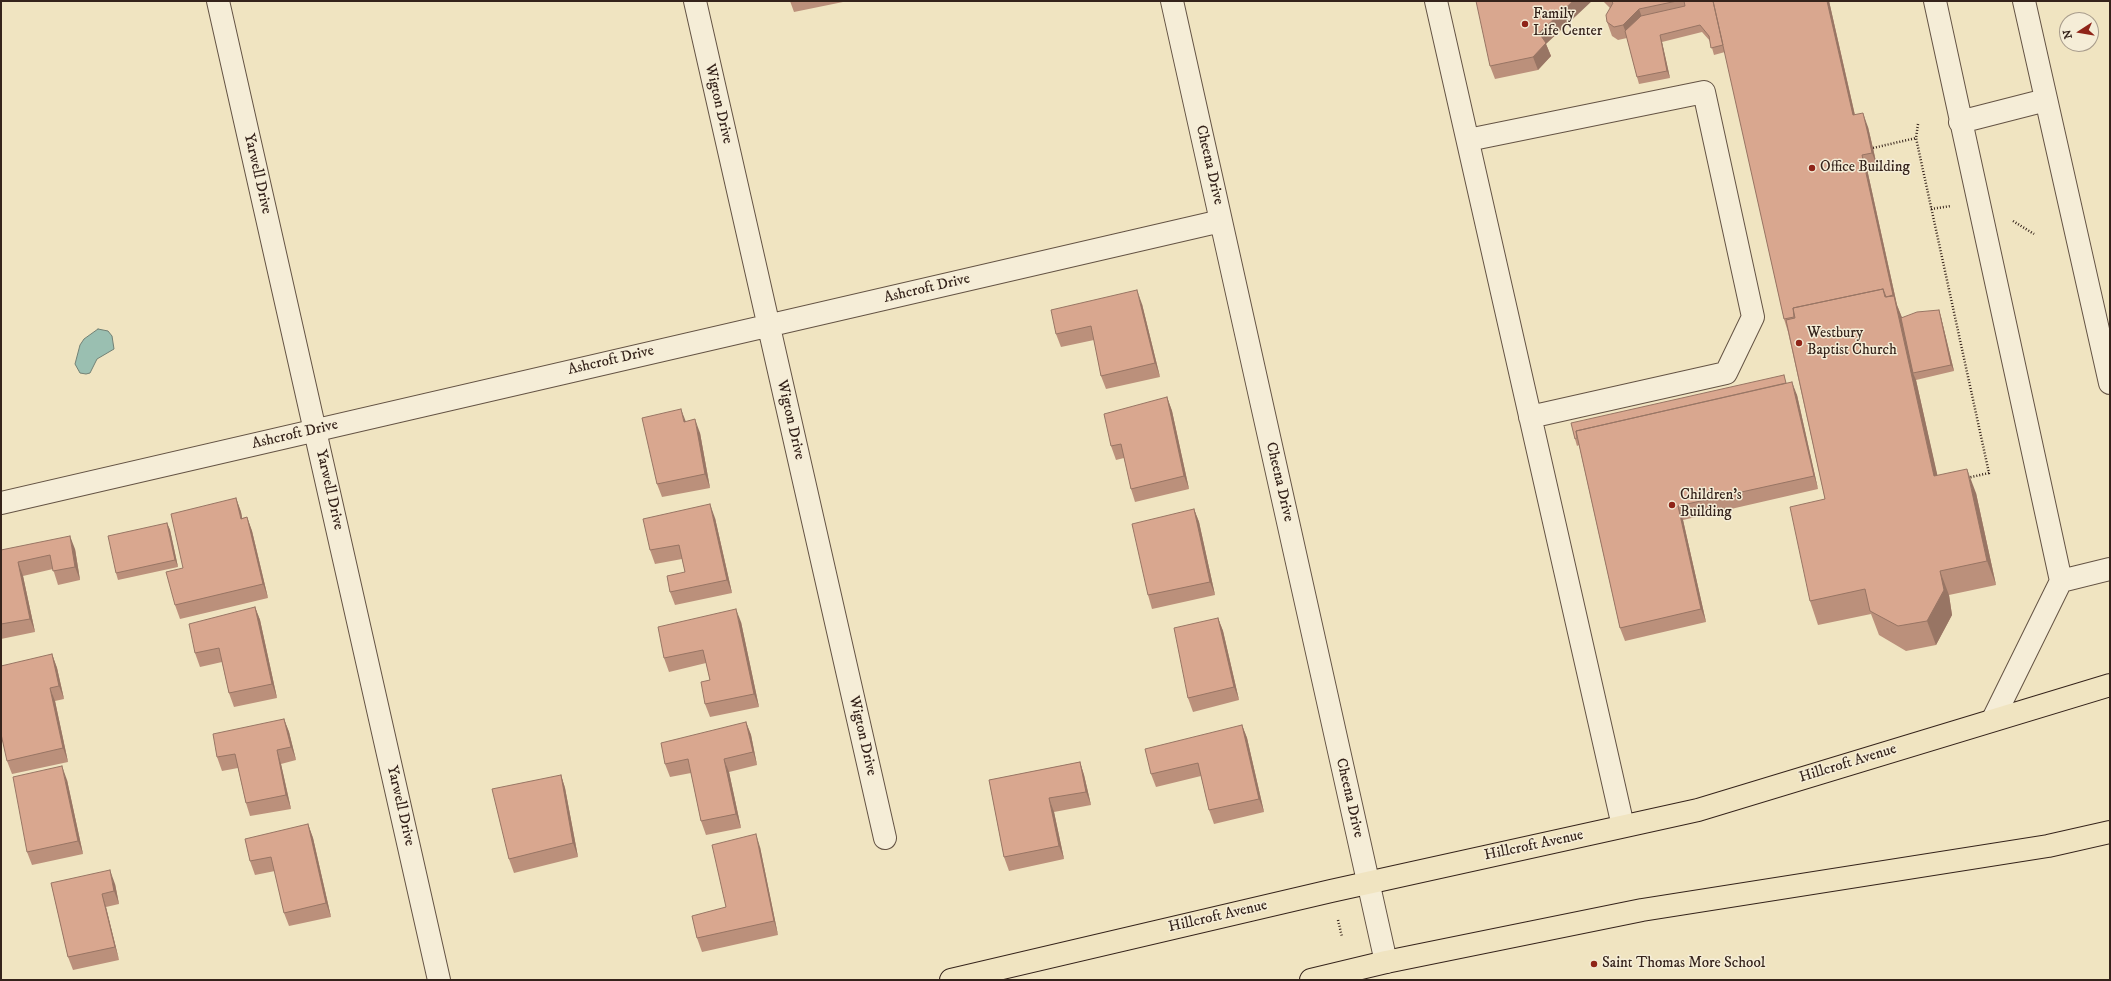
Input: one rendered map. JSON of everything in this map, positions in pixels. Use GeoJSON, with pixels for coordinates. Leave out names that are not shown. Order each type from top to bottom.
{"type":"FeatureCollection","features":[{"type":"Feature","properties":{"kind":"main road","name":"Hillcroft Avenue"},"geometry":{"type":"LineString","coordinates":[[951,980],[1368,883],[1698,810],[2110,685]]}},
{"type":"Feature","properties":{"kind":"main road"},"geometry":{"type":"LineString","coordinates":[[1312,980],[1386,962],[1642,910],[2048,846],[2110,832]]}},
{"type":"Feature","properties":{"kind":"street","name":"Yarwell Drive"},"geometry":{"type":"LineString","coordinates":[[218,1],[440,980]]}},
{"type":"Feature","properties":{"kind":"street","name":"Wigton Drive"},"geometry":{"type":"LineString","coordinates":[[695,1],[886,838]]}},
{"type":"Feature","properties":{"kind":"street","name":"Cheena Drive"},"geometry":{"type":"LineString","coordinates":[[1172,1],[1386,962]]}},
{"type":"Feature","properties":{"kind":"street"},"geometry":{"type":"LineString","coordinates":[[1436,1],[1623,826]]}},
{"type":"Feature","properties":{"kind":"street"},"geometry":{"type":"LineString","coordinates":[[1935,1],[1960,122],[2061,581],[1993,720]]}},
{"type":"Feature","properties":{"kind":"street"},"geometry":{"type":"LineString","coordinates":[[2024,1],[2110,383]]}},
{"type":"Feature","properties":{"kind":"street"},"geometry":{"type":"LineString","coordinates":[[1468,140],[1704,92],[1753,317],[1726,373],[1530,417]]}},
{"type":"Feature","properties":{"kind":"street"},"geometry":{"type":"LineString","coordinates":[[1960,122],[2046,100]]}},
{"type":"Feature","properties":{"kind":"street","name":"Ashcroft Drive"},"geometry":{"type":"LineString","coordinates":[[1,503],[1221,221]]}},
{"type":"Feature","properties":{"kind":"street"},"geometry":{"type":"LineString","coordinates":[[2061,581],[2110,569]]}},
{"type":"Feature","properties":{"kind":"path"},"geometry":{"type":"LineString","coordinates":[[1918,124],[1916,138],[1989,473],[1961,479]]}},
{"type":"Feature","properties":{"kind":"path"},"geometry":{"type":"LineString","coordinates":[[1873,148],[1916,138]]}},
{"type":"Feature","properties":{"kind":"path"},"geometry":{"type":"LineString","coordinates":[[1338,920],[1342,937]]}},
{"type":"Feature","properties":{"kind":"shaded area"},"geometry":{"type":"Polygon","coordinates":[[[98,329],[108,331],[112,336],[114,349],[97,359],[90,373],[80,373],[75,364],[80,345],[84,339],[98,329]]]}},
{"type":"Feature","properties":{"kind":"building","name":"Family Life Center"},"geometry":{"type":"Polygon","coordinates":[[[1476,1],[1573,1],[1539,33],[1546,43],[1533,57],[1490,66],[1476,1]]]}},
{"type":"Feature","properties":{"kind":"building"},"geometry":{"type":"Polygon","coordinates":[[[1611,1],[1677,1],[1639,9],[1623,25],[1614,27],[1607,22],[1606,15],[1613,3],[1611,1]]]}},
{"type":"Feature","properties":{"kind":"building"},"geometry":{"type":"Polygon","coordinates":[[[1684,1],[1713,1],[1723,45],[1711,48],[1709,36],[1700,25],[1660,35],[1667,71],[1637,77],[1625,31],[1641,16],[1685,6],[1684,1]]]}},
{"type":"Feature","properties":{"kind":"building","name":"Office Building"},"geometry":{"type":"Polygon","coordinates":[[[1713,1],[1827,1],[1853,115],[1863,113],[1868,134],[1872,153],[1862,155],[1893,295],[1886,297],[1883,289],[1793,308],[1794,317],[1784,319],[1713,1]]]}},
{"type":"Feature","properties":{"kind":"building"},"geometry":{"type":"Polygon","coordinates":[[[1883,289],[1885,297],[1894,296],[1934,476],[1967,469],[1987,561],[1940,571],[1944,590],[1927,621],[1898,626],[1870,611],[1865,589],[1810,601],[1790,507],[1825,499],[1786,320],[1795,318],[1793,308],[1883,289]]]}},
{"type":"Feature","properties":{"kind":"building"},"geometry":{"type":"Polygon","coordinates":[[[1137,290],[1155,363],[1101,376],[1091,326],[1056,334],[1051,310],[1137,290]]]}},
{"type":"Feature","properties":{"kind":"building"},"geometry":{"type":"Polygon","coordinates":[[[1939,310],[1951,365],[1913,373],[1901,318],[1917,312],[1939,310]]]}},
{"type":"Feature","properties":{"kind":"building"},"geometry":{"type":"Polygon","coordinates":[[[1784,375],[1786,383],[1576,431],[1577,438],[1575,439],[1571,423],[1784,375]]]}},
{"type":"Feature","properties":{"kind":"building","name":"Children's Building"},"geometry":{"type":"Polygon","coordinates":[[[1792,382],[1814,476],[1678,506],[1701,609],[1620,628],[1576,431],[1792,382]]]}},
{"type":"Feature","properties":{"kind":"building"},"geometry":{"type":"Polygon","coordinates":[[[1167,397],[1184,476],[1131,489],[1121,444],[1111,446],[1104,414],[1167,397]]]}},
{"type":"Feature","properties":{"kind":"building"},"geometry":{"type":"Polygon","coordinates":[[[681,409],[684,422],[695,419],[705,474],[657,484],[642,418],[681,409]]]}},
{"type":"Feature","properties":{"kind":"building"},"geometry":{"type":"Polygon","coordinates":[[[236,498],[241,519],[247,517],[263,584],[175,605],[166,572],[183,568],[171,514],[236,498]]]}},
{"type":"Feature","properties":{"kind":"building"},"geometry":{"type":"Polygon","coordinates":[[[710,504],[727,580],[670,592],[667,576],[685,572],[679,545],[650,550],[643,519],[710,504]]]}},
{"type":"Feature","properties":{"kind":"building"},"geometry":{"type":"Polygon","coordinates":[[[1194,509],[1210,582],[1148,595],[1132,524],[1194,509]]]}},
{"type":"Feature","properties":{"kind":"building"},"geometry":{"type":"Polygon","coordinates":[[[167,523],[175,560],[116,573],[108,536],[167,523]]]}},
{"type":"Feature","properties":{"kind":"building"},"geometry":{"type":"Polygon","coordinates":[[[70,536],[75,567],[53,571],[50,555],[18,562],[30,619],[1,624],[1,550],[70,536]]]}},
{"type":"Feature","properties":{"kind":"building"},"geometry":{"type":"Polygon","coordinates":[[[255,607],[272,684],[229,693],[219,648],[195,653],[189,624],[255,607]]]}},
{"type":"Feature","properties":{"kind":"building"},"geometry":{"type":"Polygon","coordinates":[[[736,609],[754,694],[705,704],[701,682],[710,680],[703,650],[664,658],[658,627],[736,609]]]}},
{"type":"Feature","properties":{"kind":"building"},"geometry":{"type":"Polygon","coordinates":[[[1218,618],[1234,687],[1188,698],[1174,628],[1218,618]]]}},
{"type":"Feature","properties":{"kind":"building"},"geometry":{"type":"Polygon","coordinates":[[[52,654],[59,686],[50,688],[63,748],[7,761],[1,734],[1,666],[52,654]]]}},
{"type":"Feature","properties":{"kind":"building"},"geometry":{"type":"Polygon","coordinates":[[[284,719],[291,747],[277,750],[286,795],[246,803],[235,754],[217,757],[213,734],[284,719]]]}},
{"type":"Feature","properties":{"kind":"building"},"geometry":{"type":"Polygon","coordinates":[[[746,722],[753,752],[724,759],[736,814],[701,821],[688,759],[665,764],[661,743],[746,722]]]}},
{"type":"Feature","properties":{"kind":"building"},"geometry":{"type":"Polygon","coordinates":[[[1242,725],[1259,799],[1209,810],[1198,763],[1151,774],[1145,749],[1242,725]]]}},
{"type":"Feature","properties":{"kind":"building"},"geometry":{"type":"Polygon","coordinates":[[[1080,762],[1086,792],[1049,798],[1059,846],[1004,857],[989,780],[1080,762]]]}},
{"type":"Feature","properties":{"kind":"building"},"geometry":{"type":"Polygon","coordinates":[[[62,766],[78,841],[27,852],[13,777],[62,766]]]}},
{"type":"Feature","properties":{"kind":"building"},"geometry":{"type":"Polygon","coordinates":[[[561,775],[573,843],[509,859],[492,789],[561,775]]]}},
{"type":"Feature","properties":{"kind":"building"},"geometry":{"type":"Polygon","coordinates":[[[308,824],[326,903],[284,913],[271,857],[250,861],[245,839],[308,824]]]}},
{"type":"Feature","properties":{"kind":"building"},"geometry":{"type":"Polygon","coordinates":[[[756,834],[774,921],[697,938],[692,916],[726,907],[712,845],[756,834]]]}},
{"type":"Feature","properties":{"kind":"building"},"geometry":{"type":"Polygon","coordinates":[[[110,870],[114,891],[102,894],[115,947],[68,957],[51,883],[110,870]]]}},
{"type":"Feature","properties":{"kind":"place","name":"Family Life Center"},"geometry":{"type":"Point","coordinates":[1525,24]}},
{"type":"Feature","properties":{"kind":"place","name":"Office Building"},"geometry":{"type":"Point","coordinates":[1812,168]}},
{"type":"Feature","properties":{"kind":"place","name":"Westbury Baptist Church"},"geometry":{"type":"Point","coordinates":[1799,343]}},
{"type":"Feature","properties":{"kind":"place","name":"Children's Building"},"geometry":{"type":"Point","coordinates":[1672,505]}},
{"type":"Feature","properties":{"kind":"place","name":"Saint Thomas More School"},"geometry":{"type":"Point","coordinates":[1594,964]}}]}
